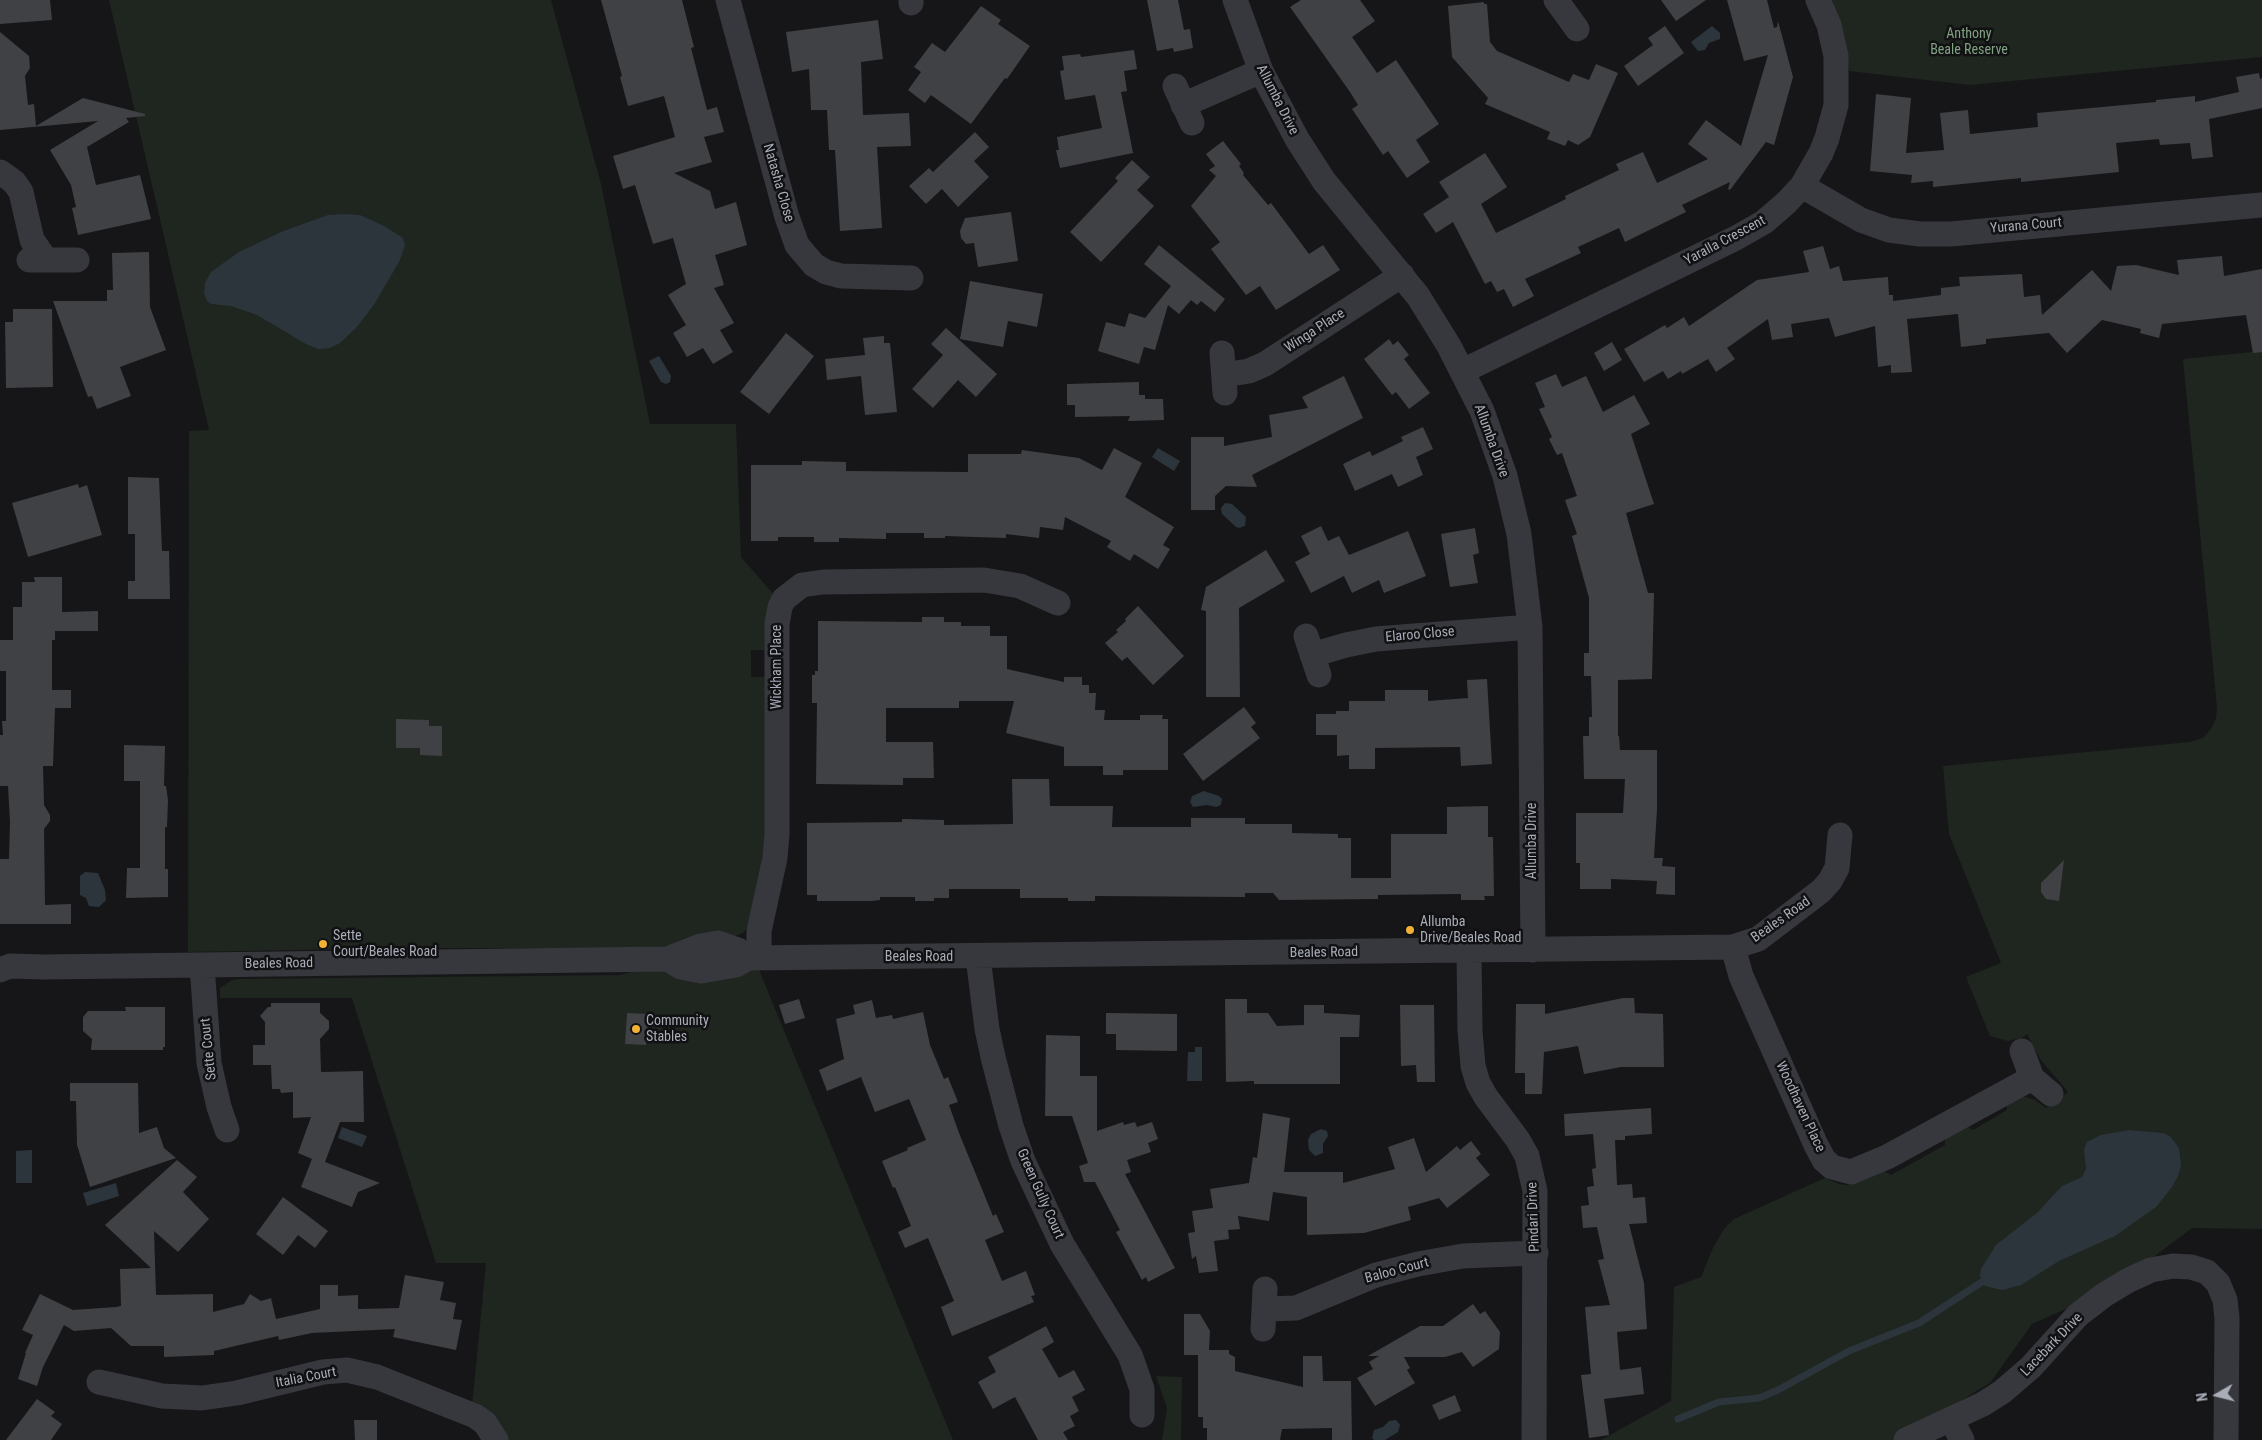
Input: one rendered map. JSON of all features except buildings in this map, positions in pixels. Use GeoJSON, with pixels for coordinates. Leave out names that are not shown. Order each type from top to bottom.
{"type":"FeatureCollection","features":[{"type":"Feature","properties":{"kind":"street","name":"Natasha Close"},"geometry":{"type":"LineString","coordinates":[[729,0],[787,217],[797,245],[814,265],[826,272],[858,278],[911,278]]}},
{"type":"Feature","properties":{"kind":"street","name":"Allumba Drive"},"geometry":{"type":"LineString","coordinates":[[1235,0],[1261,71],[1284,117],[1315,168],[1402,275],[1434,321],[1463,371],[1494,445],[1513,505],[1524,563],[1530,627],[1533,950]]}},
{"type":"Feature","properties":{"kind":"street","name":"Yaralla Crescent"},"geometry":{"type":"LineString","coordinates":[[1463,371],[1736,238],[1776,212],[1802,186],[1813,169],[1827,138],[1836,104],[1836,56],[1827,18],[1818,0]]}},
{"type":"Feature","properties":{"kind":"street"},"geometry":{"type":"LineString","coordinates":[[1183,105],[1261,71]]}},
{"type":"Feature","properties":{"kind":"street"},"geometry":{"type":"LineString","coordinates":[[0,172],[14,182],[21,192],[36,260],[77,260]]}},
{"type":"Feature","properties":{"kind":"street","name":"Yurana Court"},"geometry":{"type":"LineString","coordinates":[[1802,186],[1861,220],[1889,230],[1920,234],[1951,234],[2261,202]]}},
{"type":"Feature","properties":{"kind":"street","name":"Winga Place"},"geometry":{"type":"LineString","coordinates":[[1224,374],[1249,371],[1265,364],[1402,275]]}},
{"type":"Feature","properties":{"kind":"street","name":"Wickham Place"},"geometry":{"type":"LineString","coordinates":[[753,958],[773,867],[777,834],[777,624],[780,607],[784,599],[802,585],[823,582],[984,580],[1008,582],[1058,603]]}},
{"type":"Feature","properties":{"kind":"street","name":"Elaroo Close"},"geometry":{"type":"LineString","coordinates":[[1312,655],[1346,645],[1390,638],[1530,627]]}},
{"type":"Feature","properties":{"kind":"street","name":"Beales Road"},"geometry":{"type":"LineString","coordinates":[[3,965],[44,967],[668,960],[701,946],[718,943],[753,958],[978,957],[1733,947],[1758,940],[1821,891],[1830,881],[1837,868],[1840,835]]}},
{"type":"Feature","properties":{"kind":"street","name":"Woodhaven Place"},"geometry":{"type":"LineString","coordinates":[[1733,947],[1741,976],[1816,1145],[1824,1160],[1832,1167],[1851,1172],[1887,1157],[2032,1078]]}},
{"type":"Feature","properties":{"kind":"street","name":"Pindari Drive"},"geometry":{"type":"LineString","coordinates":[[1469,951],[1470,1031],[1473,1066],[1478,1083],[1486,1097],[1518,1140],[1526,1156],[1535,1191],[1534,1440]]}},
{"type":"Feature","properties":{"kind":"street","name":"Green Gully Court"},"geometry":{"type":"LineString","coordinates":[[978,957],[987,1029],[993,1057],[1020,1152],[1035,1189],[1062,1244],[1130,1355],[1142,1389],[1142,1415]]}},
{"type":"Feature","properties":{"kind":"street","name":"Sette Court"},"geometry":{"type":"LineString","coordinates":[[202,965],[209,1063],[219,1107],[227,1130]]}},
{"type":"Feature","properties":{"kind":"street"},"geometry":{"type":"LineString","coordinates":[[2022,1051],[2032,1078],[2051,1094]]}},
{"type":"Feature","properties":{"kind":"street","name":"Baloo Court"},"geometry":{"type":"LineString","coordinates":[[1264,1309],[1296,1308],[1376,1275],[1418,1264],[1470,1255],[1536,1253]]}},
{"type":"Feature","properties":{"kind":"street","name":"Lacebark Drive"},"geometry":{"type":"LineString","coordinates":[[1906,1440],[1956,1430],[1983,1404],[2019,1379],[2078,1315],[2104,1295],[2129,1280],[2151,1270],[2173,1266],[2192,1267],[2207,1272],[2218,1283],[2225,1300],[2227,1318],[2226,1440]]}},
{"type":"Feature","properties":{"kind":"street","name":"Italia Court"},"geometry":{"type":"LineString","coordinates":[[99,1382],[162,1396],[202,1398],[237,1393],[323,1372],[347,1370],[377,1377],[474,1416],[485,1423],[496,1440]]}},
{"type":"Feature","properties":{"kind":"green space"},"geometry":{"type":"Polygon","coordinates":[[[109,0],[551,0],[601,184],[650,424],[736,424],[741,557],[775,596],[767,650],[751,650],[751,677],[767,677],[766,845],[747,928],[743,933],[733,937],[668,948],[407,948],[188,952],[189,431],[209,430],[109,0]]]}},
{"type":"Feature","properties":{"kind":"green space","name":"Anthony Beale Reserve"},"geometry":{"type":"Polygon","coordinates":[[[1832,0],[2262,0],[2262,57],[1970,85],[1849,71],[1848,60],[1832,0]]]}},
{"type":"Feature","properties":{"kind":"green space"},"geometry":{"type":"Polygon","coordinates":[[[2262,351],[2262,1229],[2192,1228],[2151,1259],[2077,1304],[2032,1324],[1990,1383],[1896,1440],[1601,1440],[1671,1401],[1674,1287],[1701,1277],[1713,1248],[1724,1229],[1734,1219],[1825,1178],[1847,1185],[1862,1181],[1883,1170],[1891,1175],[1945,1145],[1945,1136],[1965,1125],[1973,1130],[2007,1110],[2006,1102],[2026,1097],[2035,1100],[2046,1108],[2068,1092],[2040,1059],[2027,1034],[2022,1038],[2008,1041],[1990,1036],[1966,977],[2001,963],[1949,834],[1943,766],[2190,742],[2203,738],[2211,729],[2216,718],[2217,707],[2183,359],[2262,351]]]}},
{"type":"Feature","properties":{"kind":"green space"},"geometry":{"type":"Polygon","coordinates":[[[643,969],[759,970],[953,1440],[506,1440],[472,1407],[486,1263],[436,1263],[352,998],[220,998],[220,988],[232,980],[239,979],[620,975],[643,969]]]}},
{"type":"Feature","properties":{"kind":"green space"},"geometry":{"type":"Polygon","coordinates":[[[1156,1376],[1182,1377],[1181,1440],[1162,1440],[1167,1408],[1156,1376]]]}},
{"type":"Feature","properties":{"kind":"shaded area"},"geometry":{"type":"Polygon","coordinates":[[[1712,26],[1720,33],[1720,39],[1709,43],[1705,50],[1698,51],[1691,42],[1712,26]]]}},
{"type":"Feature","properties":{"kind":"shaded area"},"geometry":{"type":"Polygon","coordinates":[[[328,215],[360,215],[384,226],[403,238],[405,245],[400,260],[375,303],[357,327],[340,343],[330,348],[318,349],[257,315],[231,306],[211,304],[207,301],[204,293],[205,283],[211,272],[239,252],[281,232],[328,215]]]}},
{"type":"Feature","properties":{"kind":"shaded area"},"geometry":{"type":"Polygon","coordinates":[[[659,356],[671,376],[670,382],[666,384],[661,382],[649,361],[659,356]]]}},
{"type":"Feature","properties":{"kind":"shaded area"},"geometry":{"type":"Polygon","coordinates":[[[1158,448],[1180,461],[1174,471],[1152,457],[1158,448]]]}},
{"type":"Feature","properties":{"kind":"shaded area"},"geometry":{"type":"Polygon","coordinates":[[[1225,503],[1232,504],[1246,517],[1245,526],[1236,527],[1222,514],[1221,508],[1225,503]]]}},
{"type":"Feature","properties":{"kind":"shaded area"},"geometry":{"type":"Polygon","coordinates":[[[1204,791],[1219,796],[1222,799],[1221,805],[1216,807],[1207,805],[1193,807],[1190,802],[1192,796],[1204,791]]]}},
{"type":"Feature","properties":{"kind":"shaded area"},"geometry":{"type":"Polygon","coordinates":[[[85,872],[98,873],[105,890],[106,900],[99,907],[89,906],[86,898],[80,895],[80,876],[85,872]]]}},
{"type":"Feature","properties":{"kind":"shaded area"},"geometry":{"type":"Polygon","coordinates":[[[1195,1047],[1202,1047],[1202,1081],[1187,1081],[1188,1052],[1195,1052],[1195,1047]]]}},
{"type":"Feature","properties":{"kind":"shaded area"},"geometry":{"type":"Polygon","coordinates":[[[342,1127],[367,1136],[362,1147],[338,1138],[342,1127]]]}},
{"type":"Feature","properties":{"kind":"shaded area"},"geometry":{"type":"Polygon","coordinates":[[[1321,1129],[1327,1131],[1328,1136],[1323,1144],[1323,1153],[1315,1156],[1309,1150],[1308,1140],[1311,1134],[1321,1129]]]}},
{"type":"Feature","properties":{"kind":"shaded area"},"geometry":{"type":"Polygon","coordinates":[[[2129,1130],[2163,1133],[2170,1136],[2179,1148],[2181,1166],[2178,1176],[2156,1207],[2115,1236],[2059,1261],[2021,1285],[2002,1290],[1985,1286],[1980,1276],[1981,1269],[1996,1245],[2037,1213],[2062,1186],[2082,1177],[2086,1169],[2084,1149],[2087,1142],[2101,1135],[2129,1130]]]}},
{"type":"Feature","properties":{"kind":"shaded area"},"geometry":{"type":"Polygon","coordinates":[[[32,1150],[32,1183],[16,1183],[16,1151],[32,1150]]]}},
{"type":"Feature","properties":{"kind":"shaded area"},"geometry":{"type":"Polygon","coordinates":[[[116,1183],[119,1196],[87,1206],[83,1193],[116,1183]]]}},
{"type":"Feature","properties":{"kind":"shaded area"},"geometry":{"type":"Polygon","coordinates":[[[1396,1420],[1400,1425],[1398,1432],[1385,1440],[1374,1440],[1372,1438],[1374,1430],[1383,1427],[1389,1421],[1396,1420]]]}},
{"type":"Feature","properties":{"kind":"waterway"},"geometry":{"type":"LineString","coordinates":[[1678,1419],[1719,1402],[1759,1398],[1778,1390],[1849,1351],[1919,1323],[1988,1278]]}},
{"type":"Feature","properties":{"kind":"place","name":"Allumba Drive/Beales Road"},"geometry":{"type":"Point","coordinates":[1410,930]}},
{"type":"Feature","properties":{"kind":"place","name":"Sette Court/Beales Road"},"geometry":{"type":"Point","coordinates":[323,944]}},
{"type":"Feature","properties":{"kind":"place","name":"Community Stables"},"geometry":{"type":"Point","coordinates":[636,1029]}}]}
